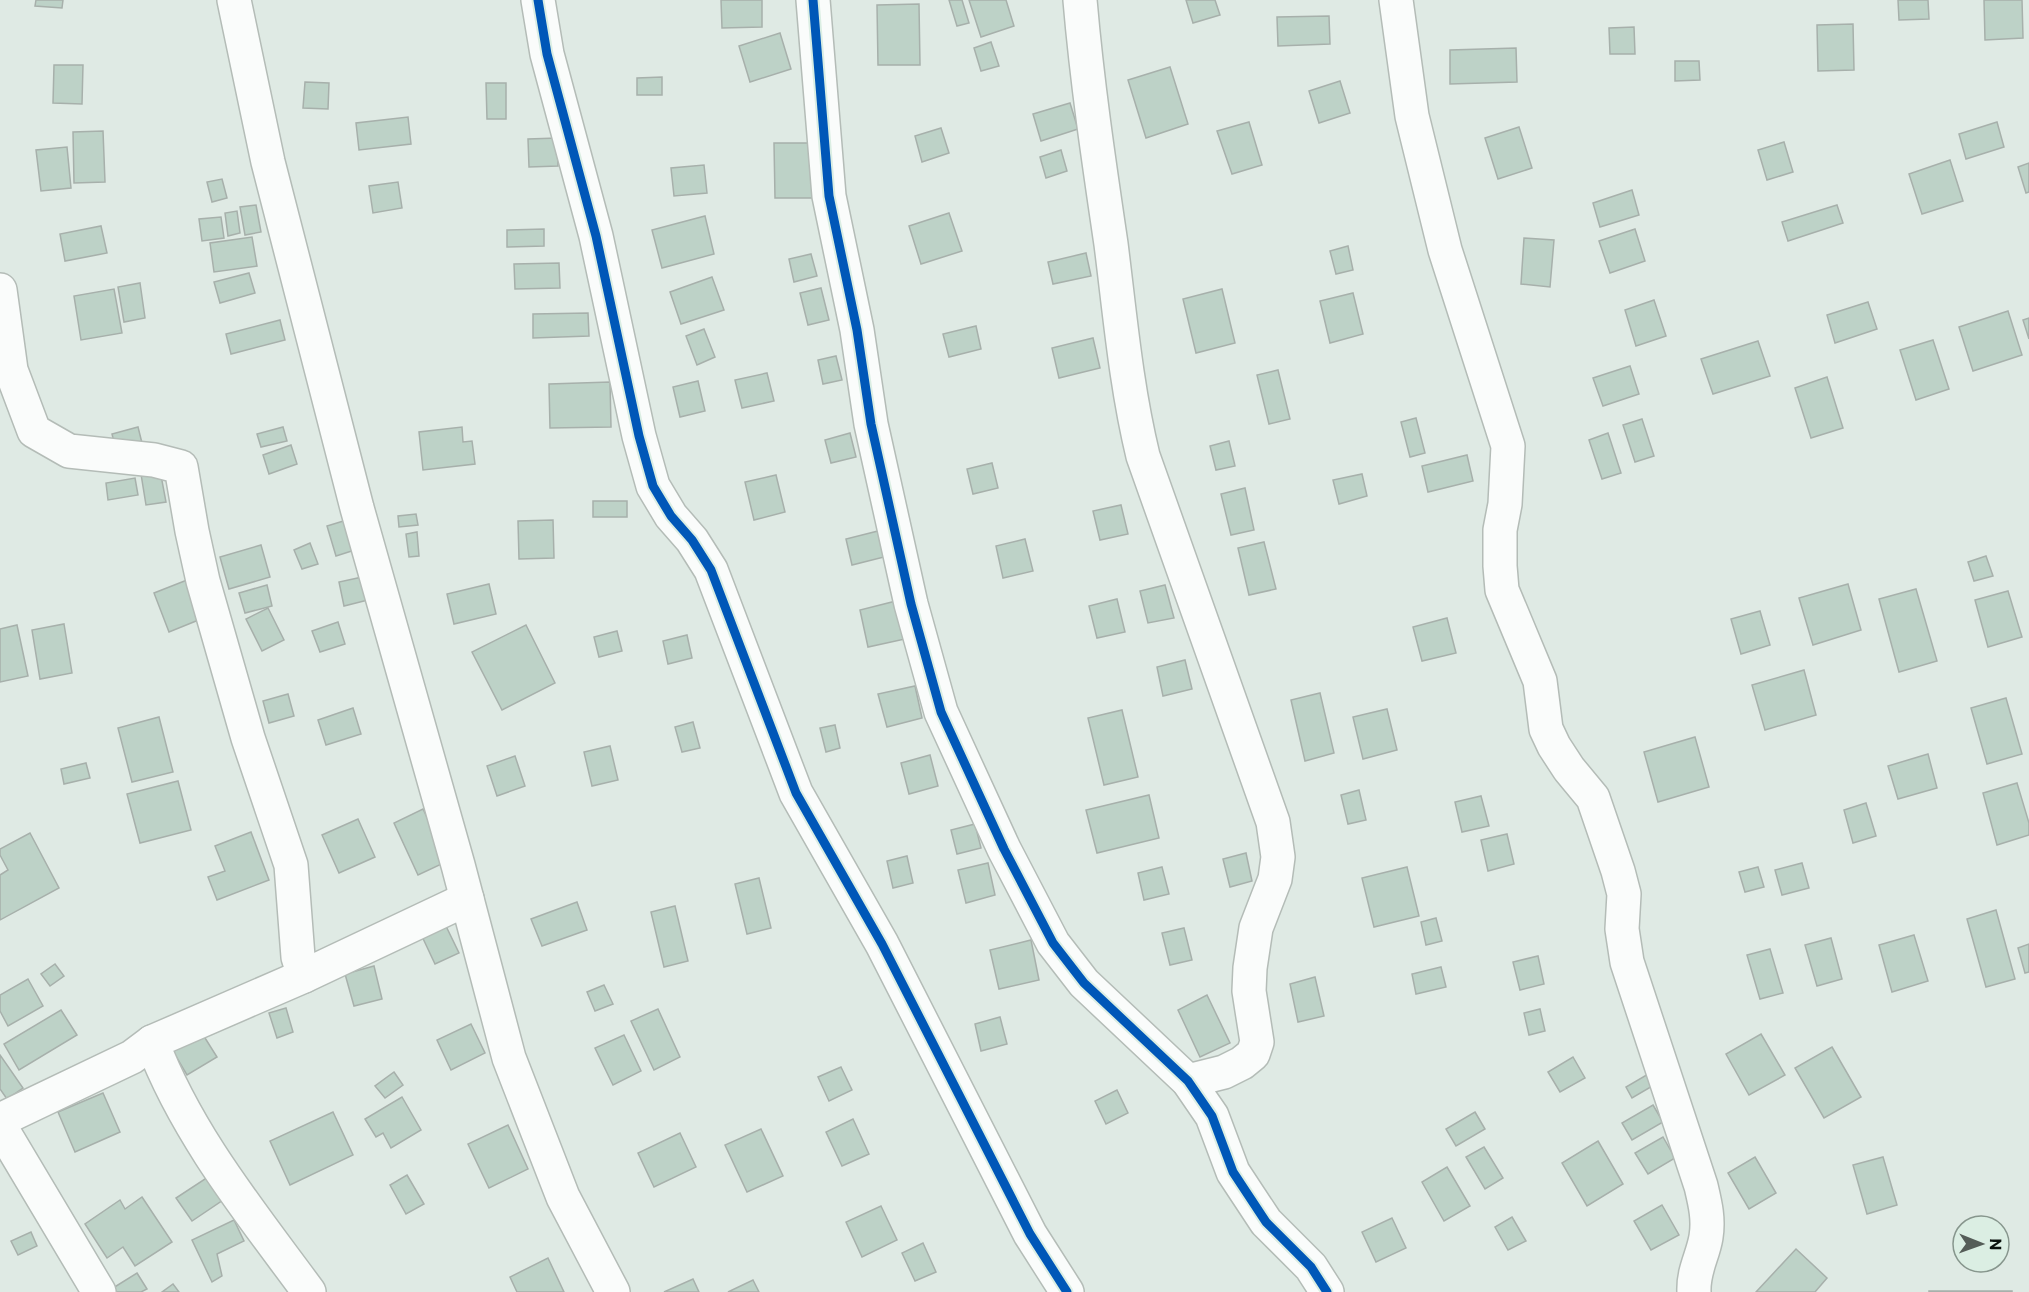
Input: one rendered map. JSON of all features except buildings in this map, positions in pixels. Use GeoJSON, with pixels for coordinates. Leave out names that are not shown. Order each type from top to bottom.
{"type":"FeatureCollection","features":[{"type":"Feature","properties":{"kind":"street"},"geometry":{"type":"LineString","coordinates":[[234,0],[268,162],[354,496],[467,898],[509,1058],[563,1197],[613,1292]]}},
{"type":"Feature","properties":{"kind":"street"},"geometry":{"type":"LineString","coordinates":[[538,0],[546,54],[596,236],[639,436],[653,486],[671,516],[692,540],[711,570],[796,793],[882,944],[1030,1234],[1067,1292]]}},
{"type":"Feature","properties":{"kind":"street"},"geometry":{"type":"LineString","coordinates":[[813,0],[829,196],[857,330],[874,436],[911,604],[941,712],[1005,849],[1053,943],[1084,983],[1188,1081],[1212,1116],[1233,1172],[1266,1222],[1311,1267],[1327,1292]]}},
{"type":"Feature","properties":{"kind":"street"},"geometry":{"type":"LineString","coordinates":[[1080,0],[1087,74],[1125,366],[1143,456],[1273,822],[1278,857],[1275,879],[1256,928],[1250,968],[1249,991],[1257,1042],[1253,1054],[1242,1063],[1224,1072],[1188,1081]]}},
{"type":"Feature","properties":{"kind":"street"},"geometry":{"type":"LineString","coordinates":[[1396,0],[1412,116],[1445,250],[1508,446],[1505,504],[1500,530],[1502,590],[1540,681],[1546,729],[1569,769],[1593,798],[1618,871],[1624,894],[1622,929],[1627,962],[1701,1186],[1708,1220],[1706,1240],[1699,1258],[1694,1292]]}},
{"type":"Feature","properties":{"kind":"street"},"geometry":{"type":"LineString","coordinates":[[0,290],[11,370],[34,431],[69,451],[154,460],[181,467],[203,581],[248,738],[291,865],[298,957],[304,976]]}},
{"type":"Feature","properties":{"kind":"street"},"geometry":{"type":"LineString","coordinates":[[0,1120],[132,1057],[152,1042],[304,976],[467,898]]}},
{"type":"Feature","properties":{"kind":"street"},"geometry":{"type":"LineString","coordinates":[[152,1042],[162,1067],[211,1158],[309,1292]]}},
{"type":"Feature","properties":{"kind":"street"},"geometry":{"type":"LineString","coordinates":[[0,1126],[99,1292]]}},
{"type":"Feature","properties":{"kind":"cycle path"},"geometry":{"type":"LineString","coordinates":[[538,0],[547,54],[596,236],[639,436],[653,486],[671,516],[692,540],[711,570],[796,793],[882,944],[1030,1234],[1067,1292]]}},
{"type":"Feature","properties":{"kind":"cycle path"},"geometry":{"type":"LineString","coordinates":[[813,0],[829,196],[857,330],[871,424],[911,604],[941,712],[1004,849],[1053,943],[1084,983],[1188,1081],[1212,1116],[1233,1172],[1266,1222],[1311,1267],[1327,1292]]}}]}
